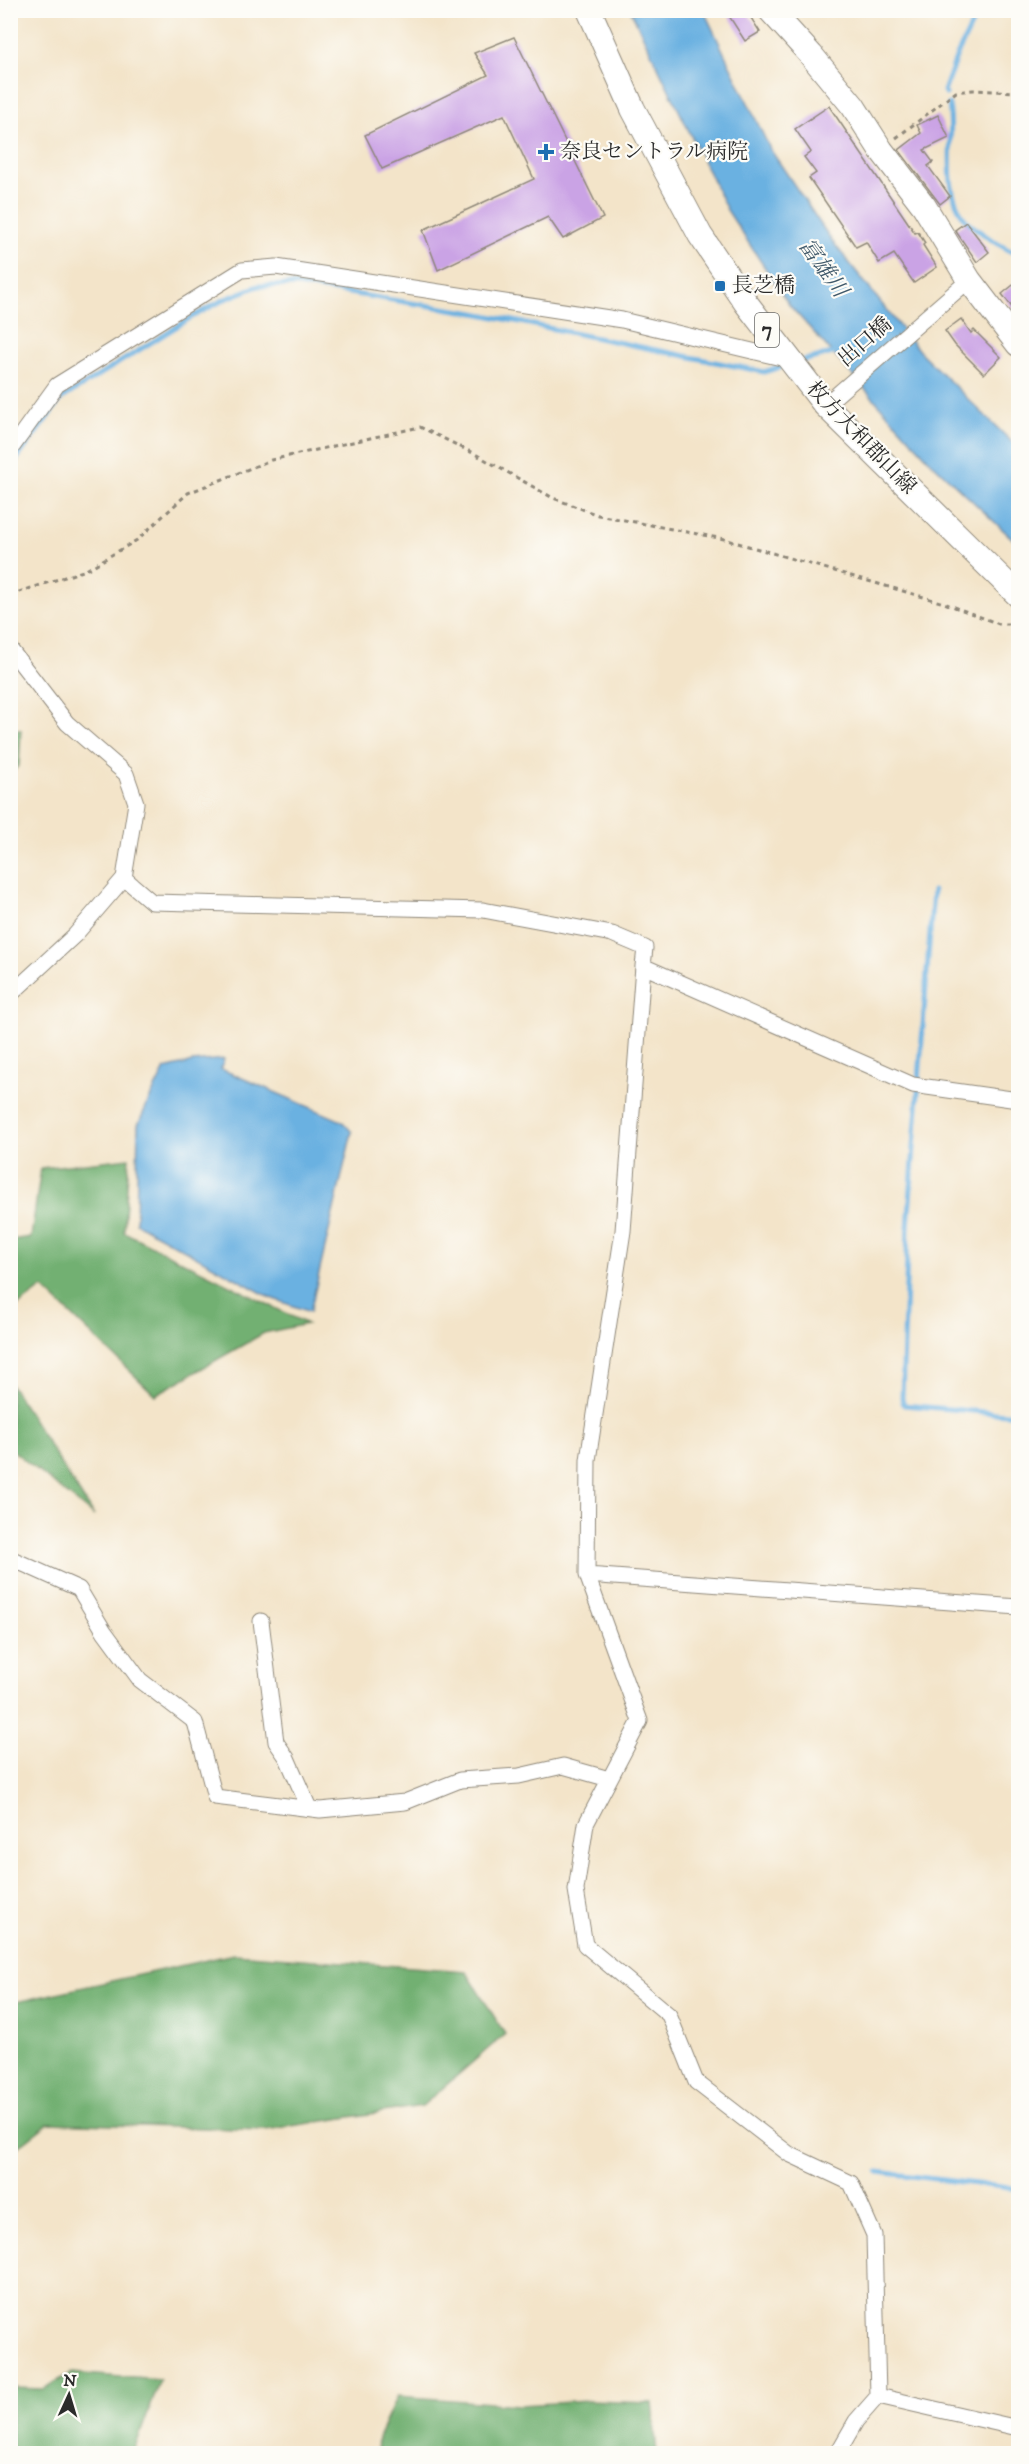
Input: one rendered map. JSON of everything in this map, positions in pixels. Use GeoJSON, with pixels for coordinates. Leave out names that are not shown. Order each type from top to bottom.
{"type":"FeatureCollection","features":[{"type":"Feature","properties":{"kind":"main road","name":"枚方大和郡山線"},"geometry":{"type":"LineString","coordinates":[[589,10],[633,109],[700,235],[746,303],[790,360],[832,399],[1018,595]]}},
{"type":"Feature","properties":{"kind":"main road"},"geometry":{"type":"LineString","coordinates":[[770,10],[853,106],[880,150],[924,206],[969,280],[1018,344]]}},
{"type":"Feature","properties":{"kind":"street"},"geometry":{"type":"LineString","coordinates":[[10,450],[57,385],[242,270],[276,267],[622,320],[790,360]]}},
{"type":"Feature","properties":{"kind":"street","name":"出口橋"},"geometry":{"type":"LineString","coordinates":[[832,399],[969,280]]}},
{"type":"Feature","properties":{"kind":"street"},"geometry":{"type":"LineString","coordinates":[[10,649],[67,723],[126,774],[136,803],[124,878],[75,934],[10,995]]}},
{"type":"Feature","properties":{"kind":"street"},"geometry":{"type":"LineString","coordinates":[[124,878],[152,902],[483,910],[612,934],[645,948],[623,1231],[588,1460],[587,1575],[640,1721],[586,1824],[576,1890],[585,1945],[669,2015],[696,2082],[789,2154],[850,2183],[874,2235],[878,2396],[856,2421],[837,2454]]}},
{"type":"Feature","properties":{"kind":"street"},"geometry":{"type":"LineString","coordinates":[[644,966],[913,1085],[1018,1100]]}},
{"type":"Feature","properties":{"kind":"street"},"geometry":{"type":"LineString","coordinates":[[10,1558],[79,1589],[104,1631],[140,1680],[195,1722],[215,1797],[320,1810],[405,1802],[460,1780],[519,1776],[563,1766],[609,1779]]}},
{"type":"Feature","properties":{"kind":"street"},"geometry":{"type":"LineString","coordinates":[[587,1575],[1018,1607]]}},
{"type":"Feature","properties":{"kind":"street"},"geometry":{"type":"LineString","coordinates":[[261,1620],[276,1742],[287,1758],[309,1808]]}},
{"type":"Feature","properties":{"kind":"street"},"geometry":{"type":"LineString","coordinates":[[878,2396],[1018,2428]]}},
{"type":"Feature","properties":{"kind":"path"},"geometry":{"type":"LineString","coordinates":[[880,150],[956,92],[973,90],[1014,92],[1018,90]]}},
{"type":"Feature","properties":{"kind":"path"},"geometry":{"type":"LineString","coordinates":[[10,595],[96,564],[137,540],[188,493],[271,460],[420,427],[475,454],[554,498],[598,515],[736,543],[944,603],[999,624],[1008,624],[1018,616]]}},
{"type":"Feature","properties":{"kind":"green space"},"geometry":{"type":"Polygon","coordinates":[[[11,729],[21,730],[19,765],[11,774],[11,729]]]}},
{"type":"Feature","properties":{"kind":"green space"},"geometry":{"type":"Polygon","coordinates":[[[129,1158],[124,1232],[307,1324],[264,1333],[155,1395],[43,1288],[11,1311],[11,1240],[31,1237],[41,1168],[129,1158]]]}},
{"type":"Feature","properties":{"kind":"green space"},"geometry":{"type":"Polygon","coordinates":[[[11,1385],[94,1516],[11,1449],[11,1385]]]}},
{"type":"Feature","properties":{"kind":"green space"},"geometry":{"type":"Polygon","coordinates":[[[234,1954],[466,1971],[505,2034],[422,2106],[265,2130],[49,2123],[11,2152],[11,2003],[234,1954]]]}},
{"type":"Feature","properties":{"kind":"green space"},"geometry":{"type":"Polygon","coordinates":[[[71,2373],[160,2380],[133,2453],[11,2453],[11,2388],[44,2389],[71,2373]]]}},
{"type":"Feature","properties":{"kind":"green space"},"geometry":{"type":"Polygon","coordinates":[[[397,2396],[519,2405],[589,2401],[652,2403],[657,2453],[377,2453],[378,2438],[397,2396]]]}},
{"type":"Feature","properties":{"kind":"water","name":"富雄川"},"geometry":{"type":"Polygon","coordinates":[[[631,11],[704,11],[770,149],[832,241],[920,352],[1018,448],[1018,544],[931,462],[790,306],[727,210],[631,11]]]}},
{"type":"Feature","properties":{"kind":"water"},"geometry":{"type":"Polygon","coordinates":[[[224,1059],[221,1069],[342,1121],[352,1132],[310,1312],[271,1298],[136,1223],[138,1125],[165,1069],[193,1062],[224,1059]]]}},
{"type":"Feature","properties":{"kind":"building"},"geometry":{"type":"Polygon","coordinates":[[[738,10],[746,10],[760,32],[745,41],[729,16],[738,10]]]}},
{"type":"Feature","properties":{"kind":"building","name":"奈良セントラル病院"},"geometry":{"type":"Polygon","coordinates":[[[514,37],[603,218],[563,239],[548,217],[438,270],[423,230],[534,179],[504,115],[382,169],[365,135],[488,75],[474,53],[514,37]]]}},
{"type":"Feature","properties":{"kind":"building"},"geometry":{"type":"Polygon","coordinates":[[[829,106],[915,233],[918,232],[925,243],[923,245],[937,267],[914,283],[894,254],[879,263],[866,242],[856,247],[809,178],[816,173],[804,157],[811,152],[795,129],[829,106]]]}},
{"type":"Feature","properties":{"kind":"building"},"geometry":{"type":"Polygon","coordinates":[[[938,115],[949,138],[924,150],[933,162],[928,166],[950,196],[940,204],[899,150],[921,133],[917,125],[938,115]]]}},
{"type":"Feature","properties":{"kind":"building"},"geometry":{"type":"Polygon","coordinates":[[[966,222],[989,252],[977,262],[955,230],[966,222]]]}},
{"type":"Feature","properties":{"kind":"building"},"geometry":{"type":"Polygon","coordinates":[[[1018,281],[1018,315],[1002,294],[1018,281]]]}},
{"type":"Feature","properties":{"kind":"building"},"geometry":{"type":"Polygon","coordinates":[[[961,319],[971,333],[974,330],[1001,357],[984,374],[955,345],[945,331],[961,319]]]}},
{"type":"Feature","properties":{"kind":"waterway"},"geometry":{"type":"LineString","coordinates":[[946,94],[944,91],[957,55],[979,10]]}},
{"type":"Feature","properties":{"kind":"waterway"},"geometry":{"type":"LineString","coordinates":[[949,104],[951,177],[957,205],[964,218],[971,224],[995,242],[1018,254]]}},
{"type":"Feature","properties":{"kind":"waterway"},"geometry":{"type":"LineString","coordinates":[[10,468],[61,399],[192,317],[225,299],[258,286],[297,285],[475,313],[764,372],[787,365]]}},
{"type":"Feature","properties":{"kind":"waterway"},"geometry":{"type":"LineString","coordinates":[[799,362],[836,352]]}},
{"type":"Feature","properties":{"kind":"waterway"},"geometry":{"type":"LineString","coordinates":[[933,891],[908,1228],[902,1398],[904,1405],[1018,1415]]}},
{"type":"Feature","properties":{"kind":"waterway"},"geometry":{"type":"LineString","coordinates":[[878,2172],[1018,2189]]}},
{"type":"Feature","properties":{"kind":"place","name":"奈良セントラル病院"},"geometry":{"type":"Point","coordinates":[546,152]}},
{"type":"Feature","properties":{"kind":"place","name":"長芝橋"},"geometry":{"type":"Point","coordinates":[720,286]}}]}
